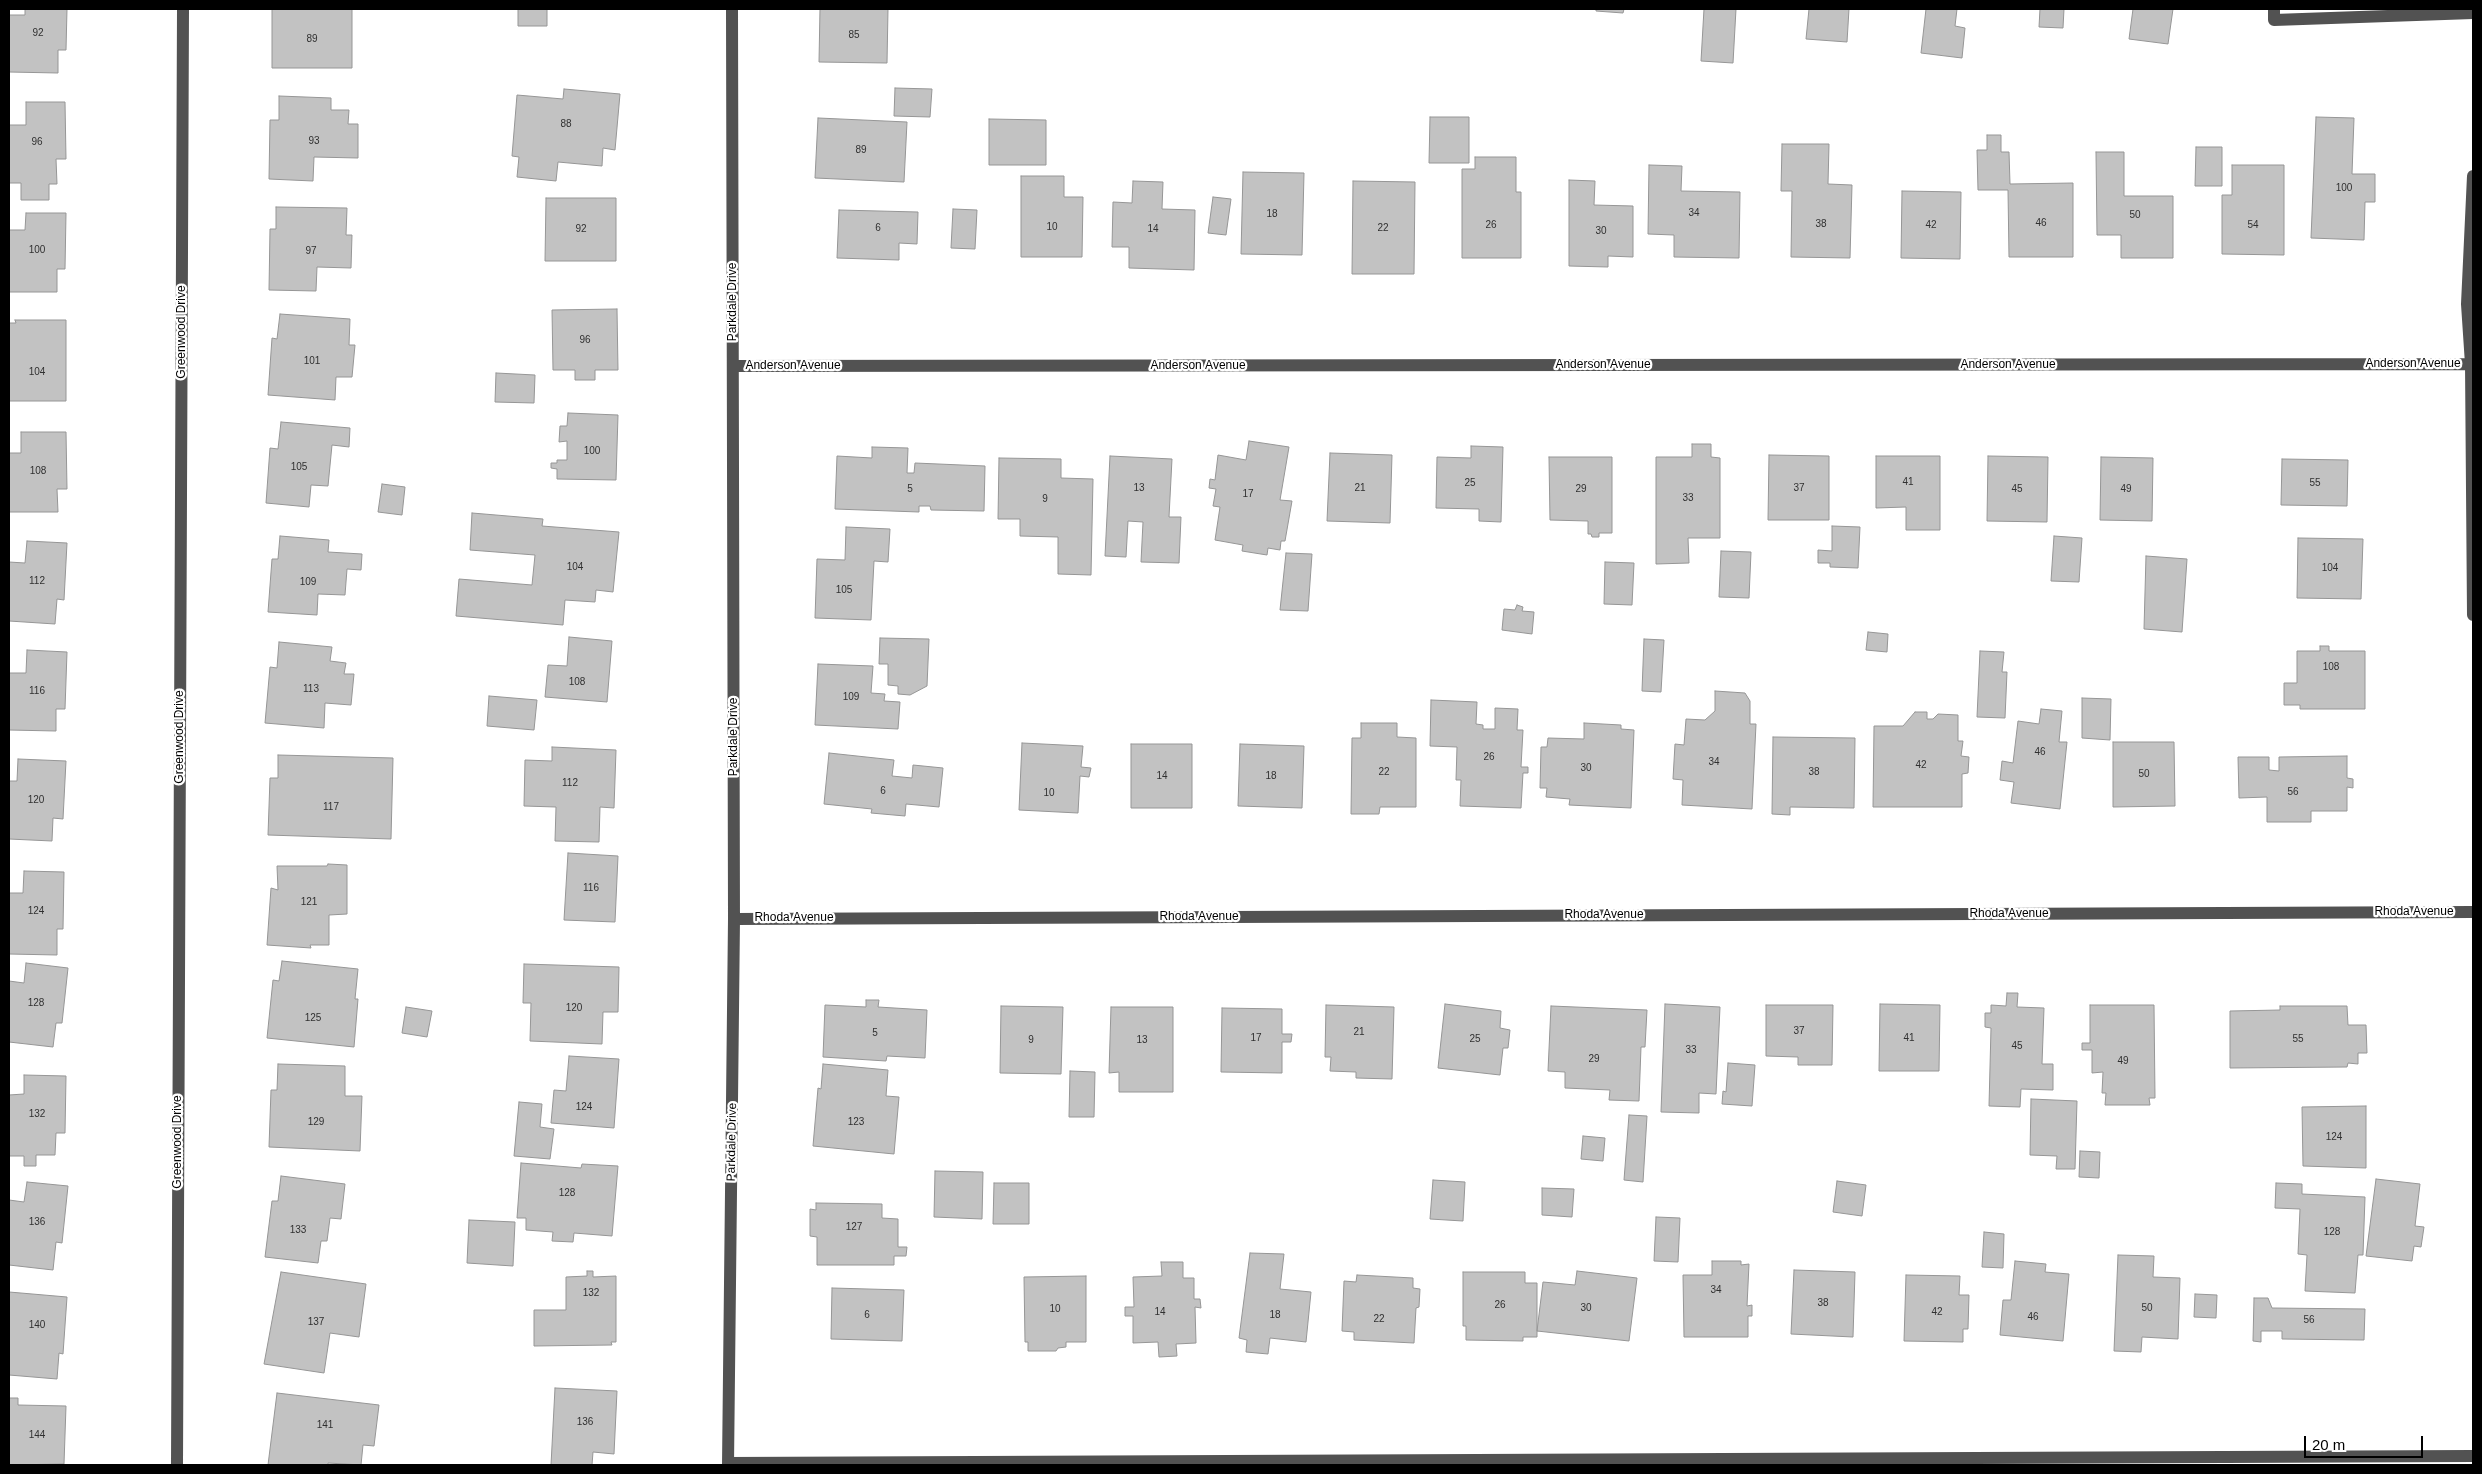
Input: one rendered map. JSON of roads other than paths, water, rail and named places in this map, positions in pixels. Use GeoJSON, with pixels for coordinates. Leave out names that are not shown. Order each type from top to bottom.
{"type":"FeatureCollection","features":[{"type":"Feature","properties":{"kind":"street","name":"Greenwood Drive"},"geometry":{"type":"LineString","coordinates":[[177,1465],[183,9]]}},
{"type":"Feature","properties":{"kind":"street","name":"Parkdale Drive"},"geometry":{"type":"LineString","coordinates":[[728,1464],[734,919],[732,9]]}},
{"type":"Feature","properties":{"kind":"street"},"geometry":{"type":"LineString","coordinates":[[2274,9],[2274,20],[2473,13]]}},
{"type":"Feature","properties":{"kind":"street"},"geometry":{"type":"LineString","coordinates":[[2473,176],[2467,304],[2472,364],[2473,615]]}},
{"type":"Feature","properties":{"kind":"street","name":"Anderson Avenue"},"geometry":{"type":"LineString","coordinates":[[733,366],[2472,364]]}},
{"type":"Feature","properties":{"kind":"street","name":"Rhoda Avenue"},"geometry":{"type":"LineString","coordinates":[[734,919],[2473,912]]}},
{"type":"Feature","properties":{"kind":"street"},"geometry":{"type":"LineString","coordinates":[[728,1464],[2473,1456]]}}]}
